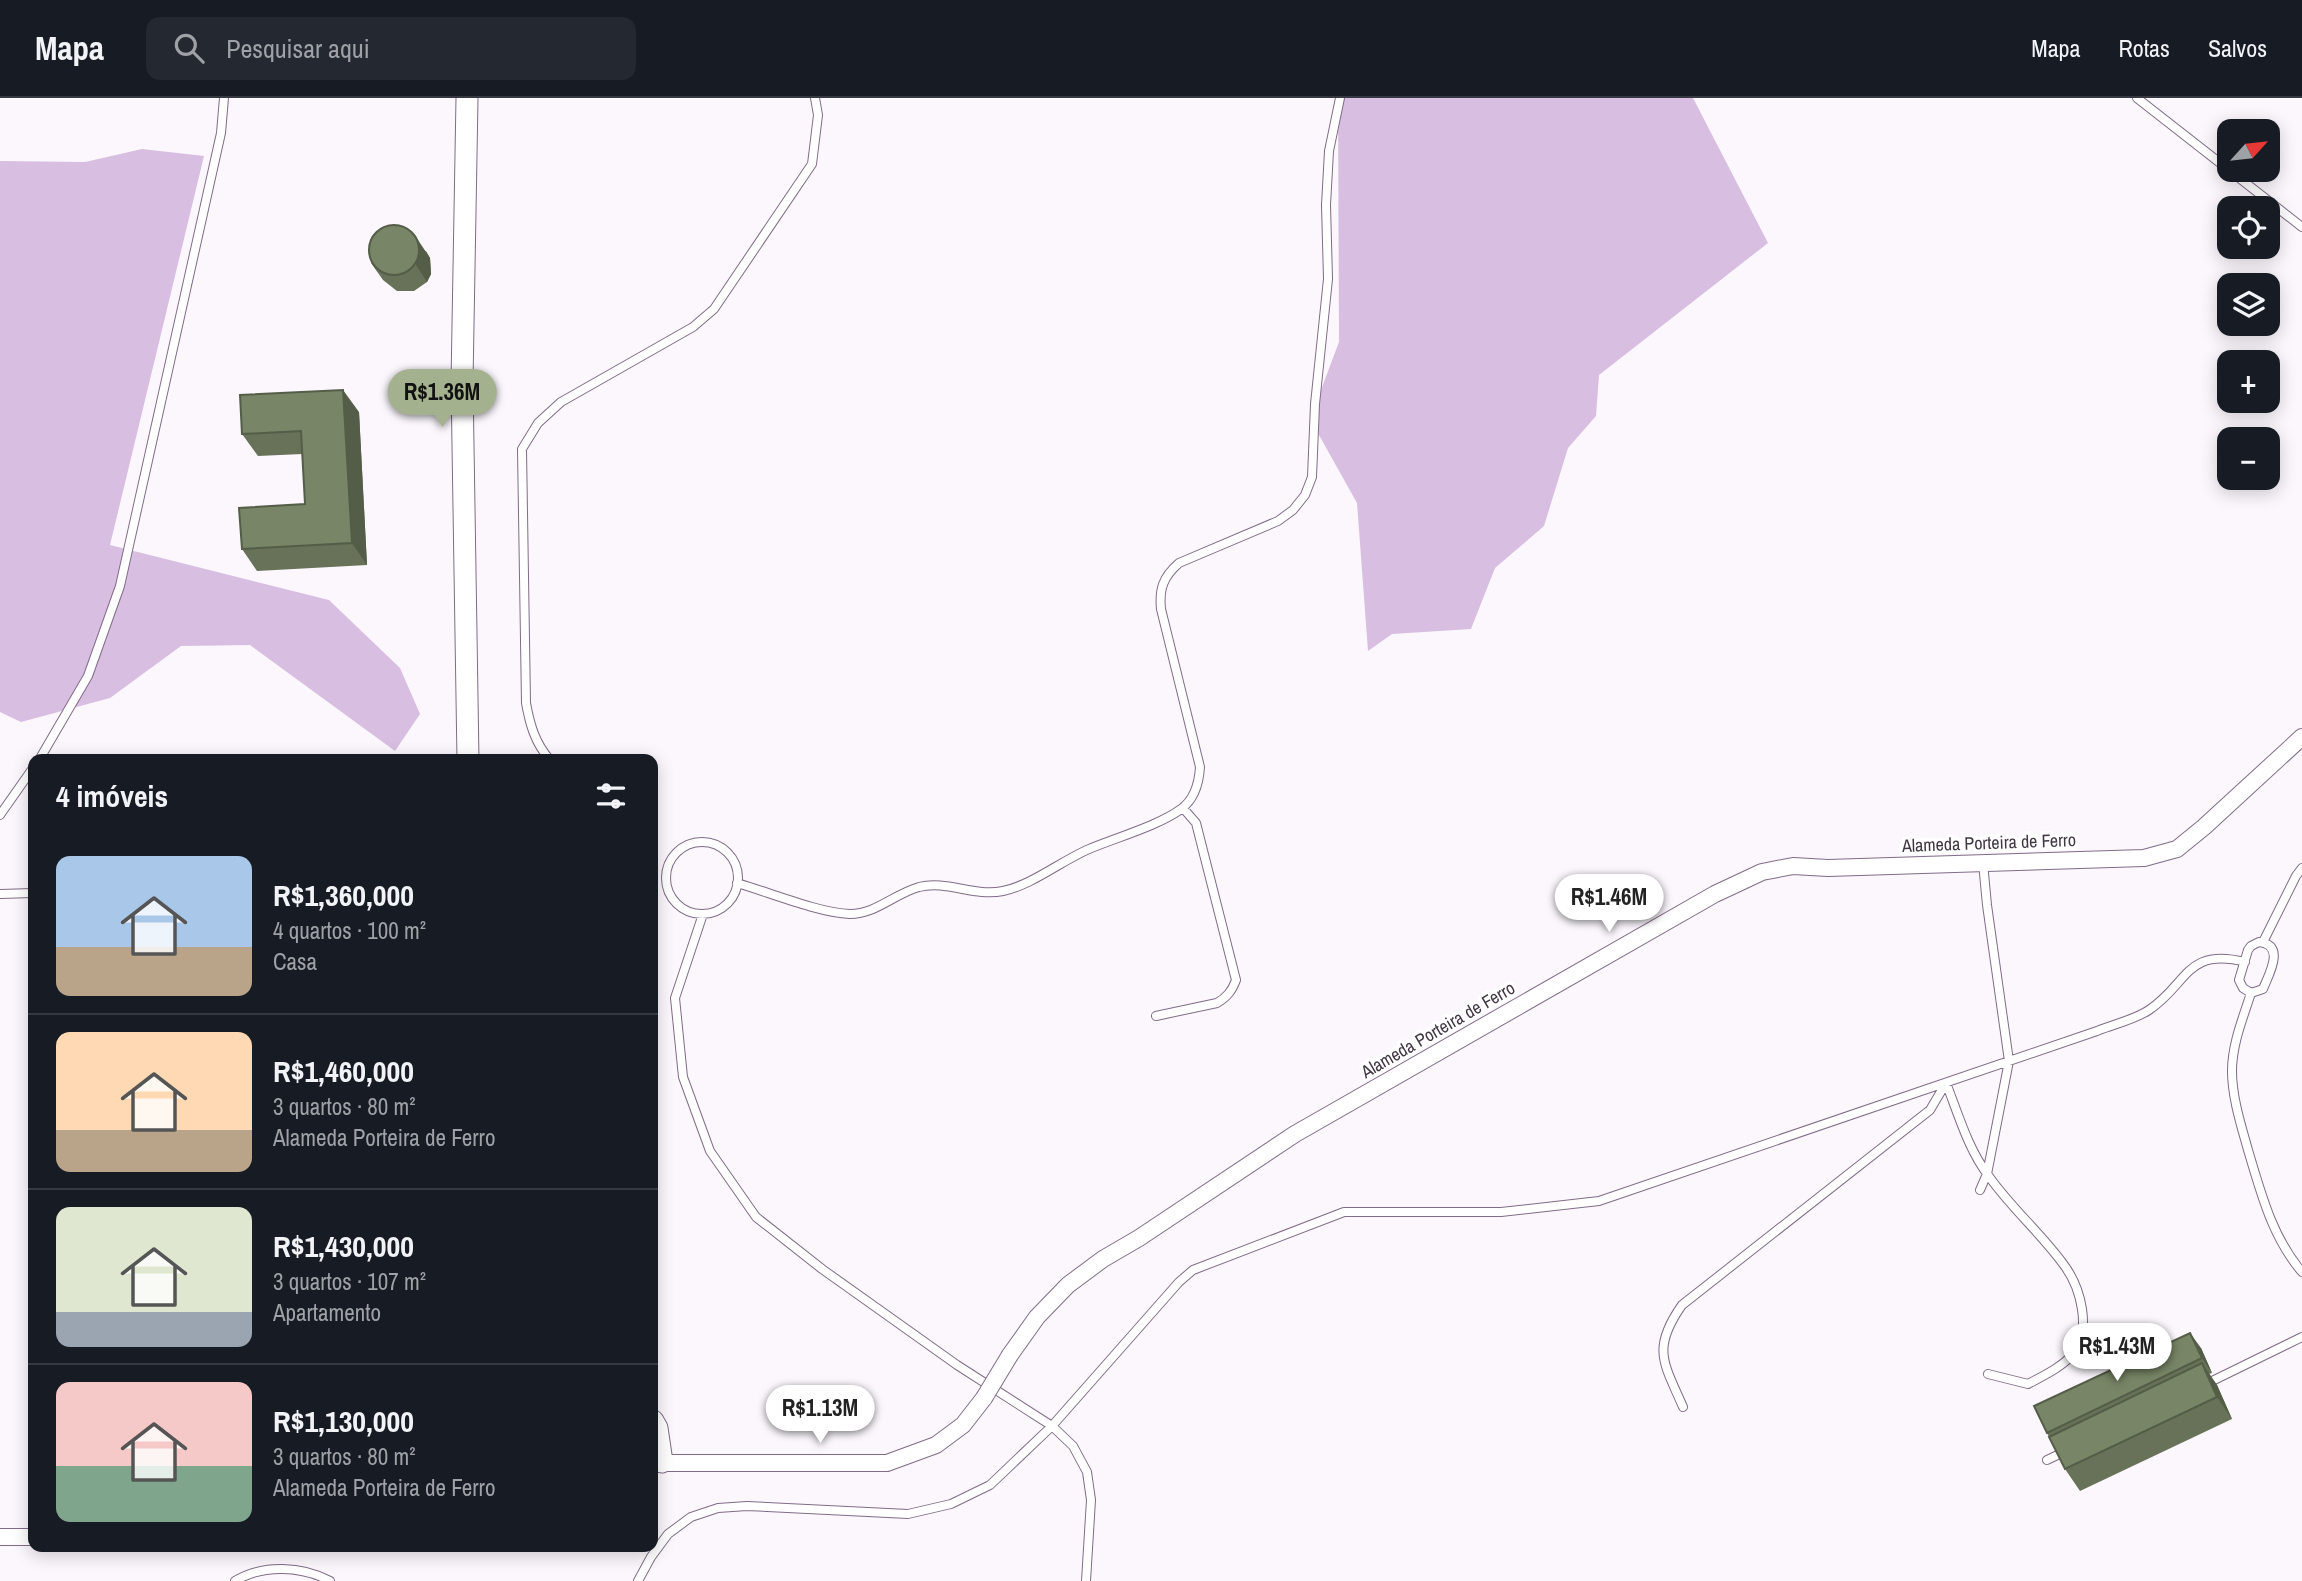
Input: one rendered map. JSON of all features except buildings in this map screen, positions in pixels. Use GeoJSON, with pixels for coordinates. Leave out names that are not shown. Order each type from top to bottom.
{"type":"FeatureCollection","features":[{"type":"Feature","properties":{"kind":"street"},"geometry":{"type":"LineString","coordinates":[[467,98],[463,382],[468,754]]}},
{"type":"Feature","properties":{"kind":"street","name":"Alameda Porteira de Ferro"},"geometry":{"type":"LineString","coordinates":[[658,1462],[887,1464],[936,1445],[963,1425],[1037,1317],[1068,1285],[1103,1259],[1295,1134],[1715,894],[1762,872],[1793,866],[1828,868],[2144,858],[2177,849],[2302,737]]}},
{"type":"Feature","properties":{"kind":"street"},"geometry":{"type":"LineString","coordinates":[[0,1537],[28,1537]]}},
{"type":"Feature","properties":{"kind":"lane"},"geometry":{"type":"LineString","coordinates":[[42,754],[88,676],[120,586],[221,133],[224,98]]}},
{"type":"Feature","properties":{"kind":"lane"},"geometry":{"type":"LineString","coordinates":[[545,754],[531,728],[526,704],[522,449],[538,423],[561,402],[693,327],[714,309],[811,164],[818,115],[815,98]]}},
{"type":"Feature","properties":{"kind":"lane"},"geometry":{"type":"LineString","coordinates":[[737,883],[851,914],[870,911],[918,888],[939,884],[988,892],[1003,891],[1018,886],[1086,850],[1169,816],[1183,808],[1193,797],[1199,782],[1200,767],[1161,609],[1162,583],[1178,563],[1286,516],[1305,495],[1312,477],[1315,404],[1328,279],[1326,205],[1329,150],[1340,98]]}},
{"type":"Feature","properties":{"kind":"lane"},"geometry":{"type":"LineString","coordinates":[[2137,98],[2302,227]]}},
{"type":"Feature","properties":{"kind":"lane"},"geometry":{"type":"LineString","coordinates":[[0,815],[28,775]]}},
{"type":"Feature","properties":{"kind":"lane"},"geometry":{"type":"LineString","coordinates":[[1156,1016],[1217,1003],[1226,998],[1236,980],[1196,822],[1183,808]]}},
{"type":"Feature","properties":{"kind":"lane"},"geometry":{"type":"LineString","coordinates":[[692,844],[712,844],[734,863],[737,883],[729,901],[722,908],[703,914],[683,909],[669,893],[666,873],[675,854],[692,844]]}},
{"type":"Feature","properties":{"kind":"lane"},"geometry":{"type":"LineString","coordinates":[[1980,1189],[1987,1174],[2010,1061],[1983,863]]}},
{"type":"Feature","properties":{"kind":"lane"},"geometry":{"type":"LineString","coordinates":[[2251,993],[2243,988],[2239,980],[2250,946],[2263,942],[2295,876],[2302,869]]}},
{"type":"Feature","properties":{"kind":"lane"},"geometry":{"type":"LineString","coordinates":[[0,894],[28,893]]}},
{"type":"Feature","properties":{"kind":"lane"},"geometry":{"type":"LineString","coordinates":[[703,914],[675,998],[683,1077],[710,1151],[756,1217],[812,1262],[957,1365],[1052,1426],[1073,1446],[1087,1472],[1091,1500],[1086,1581]]}},
{"type":"Feature","properties":{"kind":"lane"},"geometry":{"type":"LineString","coordinates":[[2251,993],[2263,989],[2274,960],[2274,951],[2263,942]]}},
{"type":"Feature","properties":{"kind":"lane"},"geometry":{"type":"LineString","coordinates":[[658,1548],[668,1534],[691,1517],[719,1508],[747,1506],[908,1514],[951,1504],[990,1485],[1052,1426],[1179,1282],[1194,1270],[1320,1220],[1344,1212],[1501,1212],[1599,1201],[2010,1061],[2148,1011],[2195,965],[2204,960],[2213,958],[2245,962]]}},
{"type":"Feature","properties":{"kind":"lane"},"geometry":{"type":"LineString","coordinates":[[2251,993],[2233,1050],[2234,1095],[2263,1202],[2287,1255],[2302,1272]]}},
{"type":"Feature","properties":{"kind":"lane"},"geometry":{"type":"LineString","coordinates":[[1946,1083],[1987,1174],[2066,1266],[2083,1307],[2082,1337],[2072,1355],[2053,1370],[2028,1384],[1988,1374]]}},
{"type":"Feature","properties":{"kind":"lane"},"geometry":{"type":"LineString","coordinates":[[1683,1406],[1662,1360],[1670,1321],[1682,1305],[1930,1110],[1946,1083]]}},
{"type":"Feature","properties":{"kind":"lane"},"geometry":{"type":"LineString","coordinates":[[2197,1388],[2302,1337]]}},
{"type":"Feature","properties":{"kind":"lane"},"geometry":{"type":"LineString","coordinates":[[2047,1460],[2072,1448]]}},
{"type":"Feature","properties":{"kind":"lane"},"geometry":{"type":"LineString","coordinates":[[638,1581],[655,1552]]}},
{"type":"Feature","properties":{"kind":"lane"},"geometry":{"type":"LineString","coordinates":[[235,1581],[269,1569],[298,1570],[330,1581]]}},
{"type":"Feature","properties":{"kind":"shaded area"},"geometry":{"type":"Polygon","coordinates":[[[1338,98],[1693,98],[1768,243],[1599,375],[1596,416],[1568,448],[1544,526],[1495,568],[1471,629],[1392,634],[1368,651],[1357,503],[1310,419],[1339,342],[1338,98]]]}},
{"type":"Feature","properties":{"kind":"shaded area"},"geometry":{"type":"Polygon","coordinates":[[[142,149],[204,156],[110,545],[329,600],[400,668],[420,714],[395,751],[250,645],[181,646],[110,698],[21,722],[0,712],[0,161],[85,162],[142,149]]]}}]}
